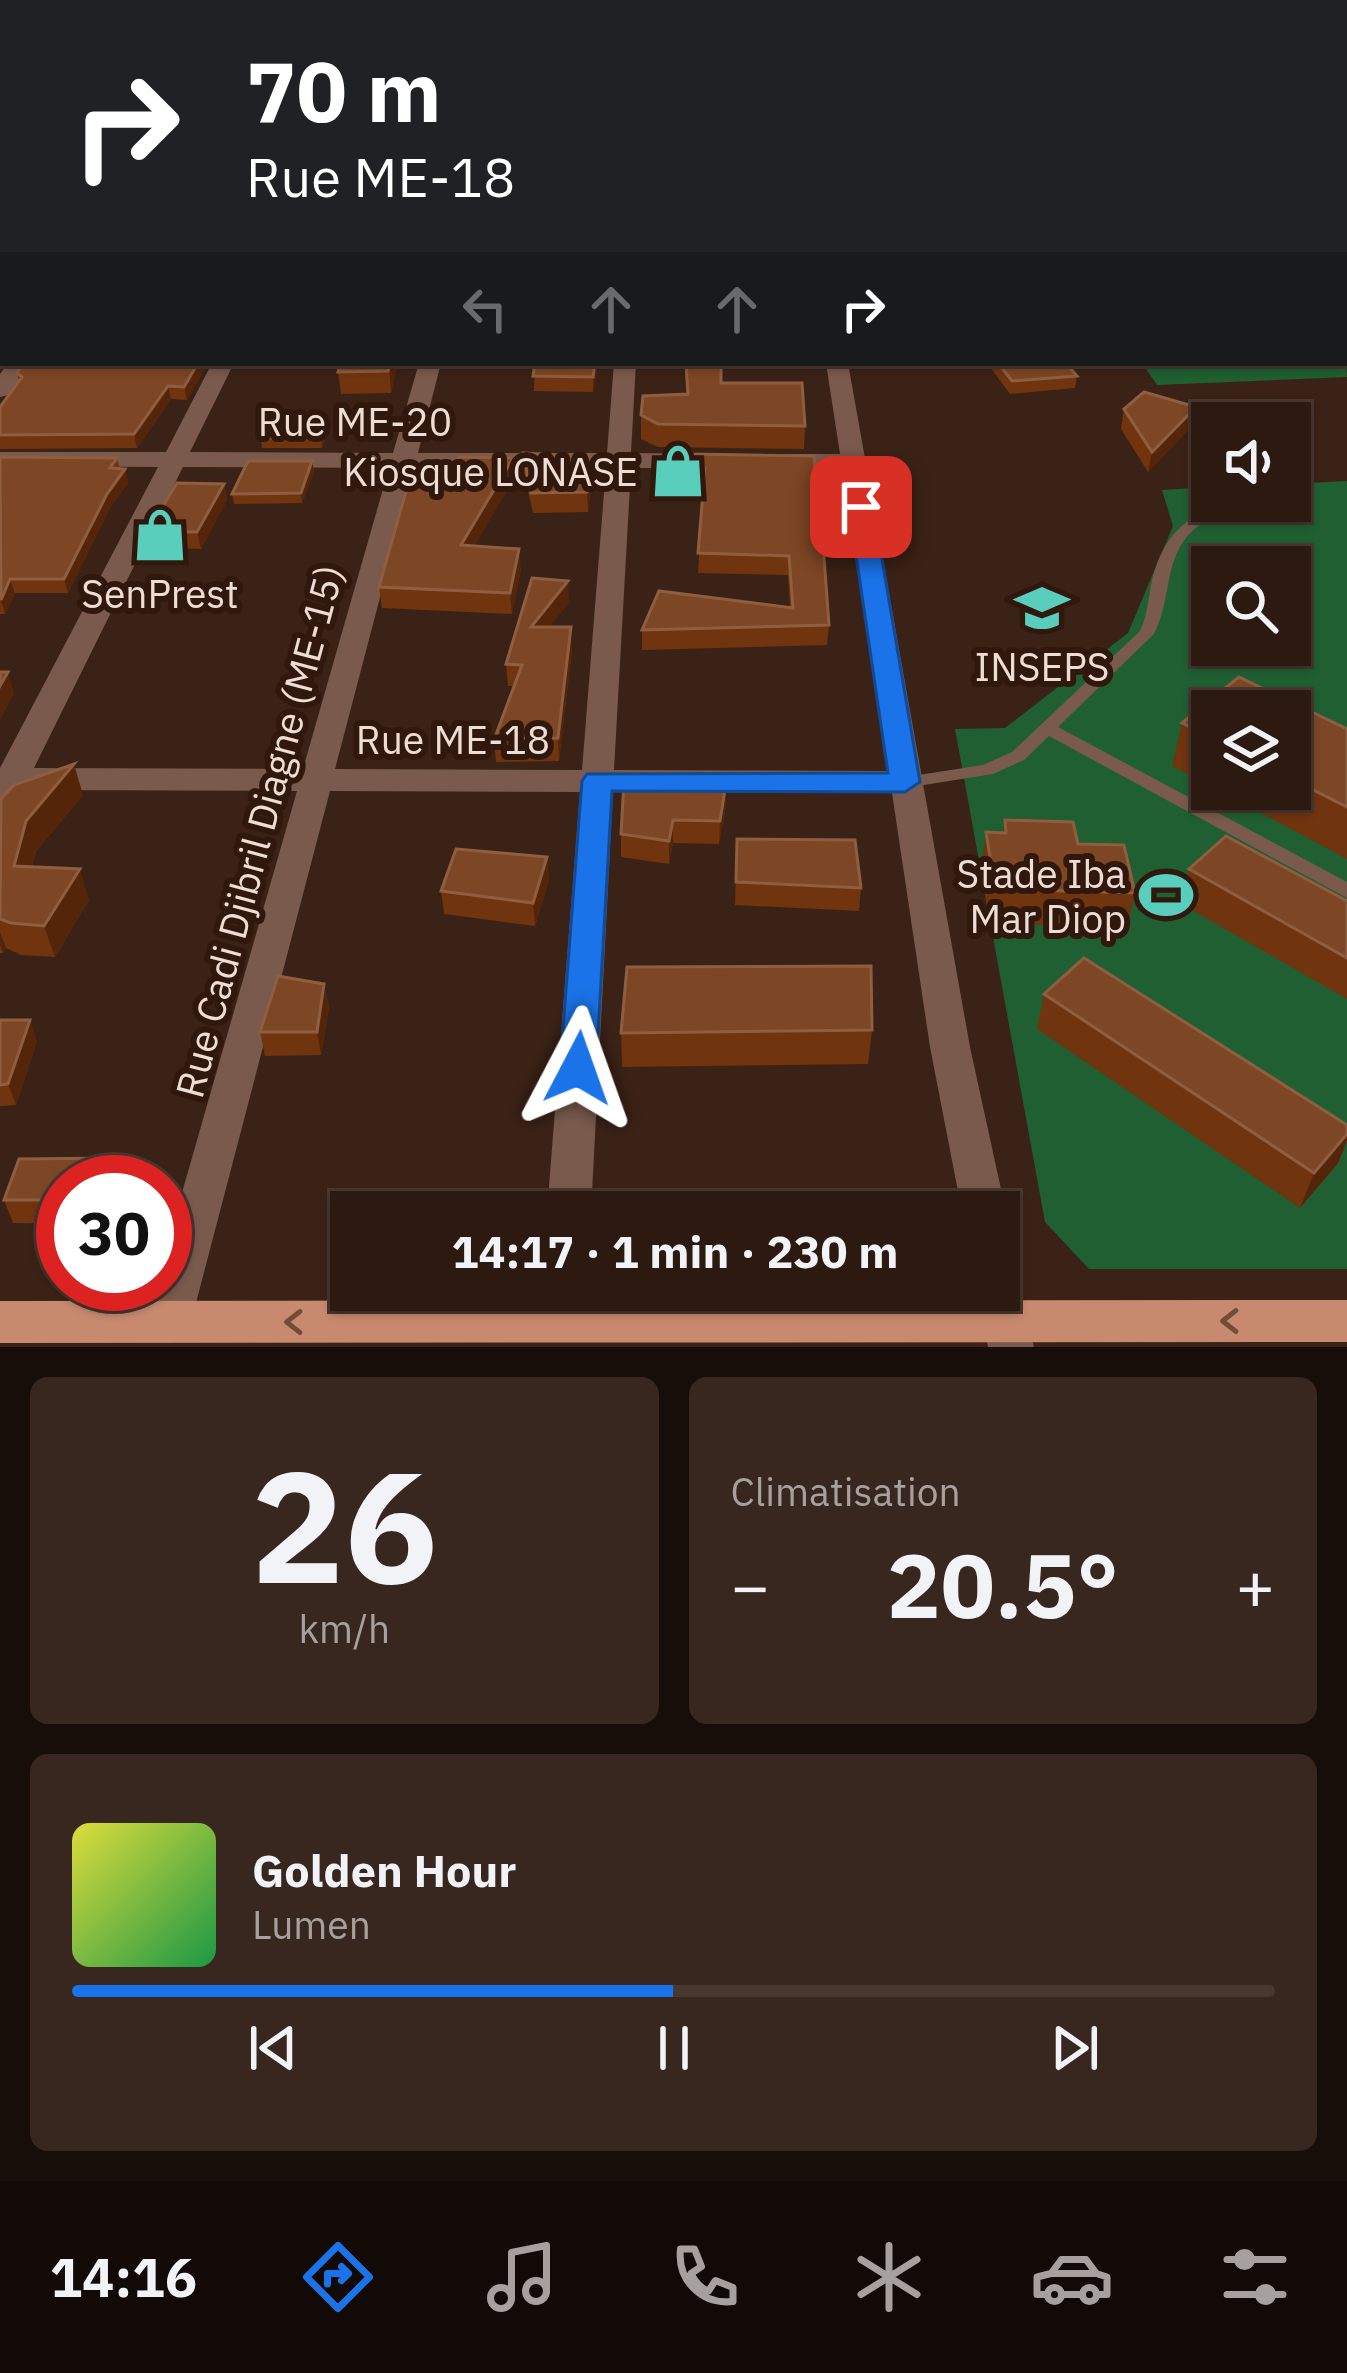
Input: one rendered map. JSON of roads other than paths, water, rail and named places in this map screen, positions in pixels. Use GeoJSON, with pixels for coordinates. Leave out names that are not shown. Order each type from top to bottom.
{"type":"FeatureCollection","features":[{"type":"Feature","properties":{"kind":"main road"},"geometry":{"type":"LineString","coordinates":[[0,1322],[168,1322],[440,1311]]}},
{"type":"Feature","properties":{"kind":"main road"},"geometry":{"type":"LineString","coordinates":[[747,1311],[1347,1321]]}},
{"type":"Feature","properties":{"kind":"street"},"geometry":{"type":"LineString","coordinates":[[4,786],[221,366]]}},
{"type":"Feature","properties":{"kind":"street","name":"Rue Cadi Djibril Diagne (ME-15)"},"geometry":{"type":"LineString","coordinates":[[168,1322],[429,366]]}},
{"type":"Feature","properties":{"kind":"street"},"geometry":{"type":"LineString","coordinates":[[570,1191],[625,366]]}},
{"type":"Feature","properties":{"kind":"street"},"geometry":{"type":"LineString","coordinates":[[838,366],[905,782],[980,1191]]}},
{"type":"Feature","properties":{"kind":"street","name":"Rue ME-20"},"geometry":{"type":"LineString","coordinates":[[0,459],[854,461]]}},
{"type":"Feature","properties":{"kind":"street","name":"Rue ME-18"},"geometry":{"type":"LineString","coordinates":[[4,786],[316,780],[905,782]]}},
{"type":"Feature","properties":{"kind":"lane"},"geometry":{"type":"LineString","coordinates":[[905,782],[987,770],[1018,756],[1155,621],[1170,544],[1193,522]]}},
{"type":"Feature","properties":{"kind":"lane"},"geometry":{"type":"LineString","coordinates":[[1047,728],[1347,891]]}},
{"type":"Feature","properties":{"kind":"place","name":"Kiosque LONASE"},"geometry":{"type":"Point","coordinates":[678,471]}},
{"type":"Feature","properties":{"kind":"place","name":"SenPrest"},"geometry":{"type":"Point","coordinates":[160,535]}},
{"type":"Feature","properties":{"kind":"place","name":"INSEPS"},"geometry":{"type":"Point","coordinates":[1042,608]}},
{"type":"Feature","properties":{"kind":"place","name":"Stade Iba Mar Diop"},"geometry":{"type":"Point","coordinates":[1166,895]}}]}
